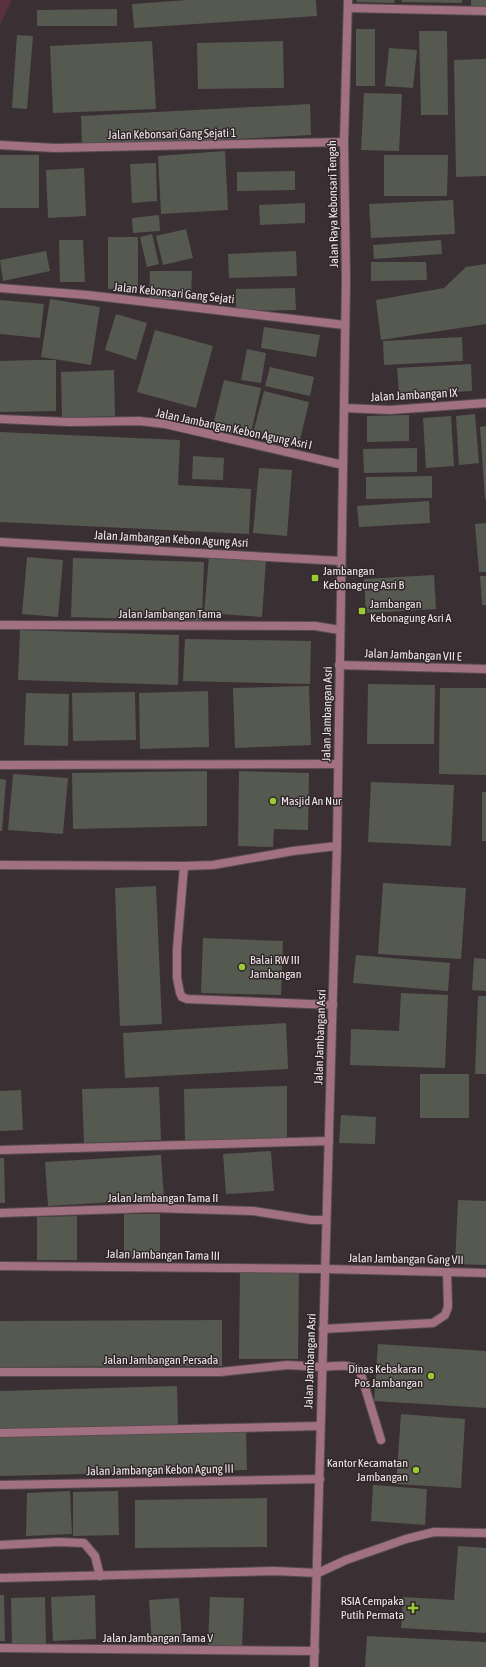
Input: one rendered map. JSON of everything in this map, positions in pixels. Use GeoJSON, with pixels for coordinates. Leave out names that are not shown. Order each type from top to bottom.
{"type":"FeatureCollection","features":[{"type":"Feature","properties":{"kind":"street"},"geometry":{"type":"LineString","coordinates":[[348,4],[486,11]]}},
{"type":"Feature","properties":{"kind":"street","name":"Jalan Raya Kebonsari Tengah"},"geometry":{"type":"LineString","coordinates":[[344,408],[344,142],[348,4]]}},
{"type":"Feature","properties":{"kind":"street","name":"Jalan Kebonsari Gang Sejati 1"},"geometry":{"type":"LineString","coordinates":[[0,145],[55,148],[344,142]]}},
{"type":"Feature","properties":{"kind":"street","name":"Jalan Kebonsari Gang Sejati"},"geometry":{"type":"LineString","coordinates":[[0,288],[87,295],[345,325]]}},
{"type":"Feature","properties":{"kind":"street","name":"Jalan Jambangan IX"},"geometry":{"type":"LineString","coordinates":[[344,408],[390,410],[486,403]]}},
{"type":"Feature","properties":{"kind":"street","name":"Jalan Jambangan Asri"},"geometry":{"type":"LineString","coordinates":[[314,1667],[318,1573],[320,1426],[337,846],[344,408]]}},
{"type":"Feature","properties":{"kind":"street","name":"Jalan Jambangan Kebon Agung Asri I"},"geometry":{"type":"LineString","coordinates":[[0,418],[69,422],[139,421],[165,424],[343,465]]}},
{"type":"Feature","properties":{"kind":"street","name":"Jalan Jambangan Kebon Agung Asri"},"geometry":{"type":"LineString","coordinates":[[0,542],[341,561]]}},
{"type":"Feature","properties":{"kind":"street","name":"Jalan Jambangan Tama"},"geometry":{"type":"LineString","coordinates":[[0,625],[314,626],[340,630]]}},
{"type":"Feature","properties":{"kind":"street","name":"Jalan Jambangan VII E"},"geometry":{"type":"LineString","coordinates":[[339,665],[486,669]]}},
{"type":"Feature","properties":{"kind":"street"},"geometry":{"type":"LineString","coordinates":[[0,765],[338,764]]}},
{"type":"Feature","properties":{"kind":"street"},"geometry":{"type":"LineString","coordinates":[[0,865],[213,865],[293,851],[337,846]]}},
{"type":"Feature","properties":{"kind":"street"},"geometry":{"type":"LineString","coordinates":[[184,866],[177,949],[178,989],[182,997],[187,1000],[333,1005]]}},
{"type":"Feature","properties":{"kind":"street"},"geometry":{"type":"LineString","coordinates":[[0,1150],[329,1141]]}},
{"type":"Feature","properties":{"kind":"street","name":"Jalan Jambangan Tama II"},"geometry":{"type":"LineString","coordinates":[[0,1213],[153,1208],[254,1211],[311,1220],[326,1220]]}},
{"type":"Feature","properties":{"kind":"street","name":"Jalan Jambangan Tama III"},"geometry":{"type":"LineString","coordinates":[[0,1266],[325,1269]]}},
{"type":"Feature","properties":{"kind":"street","name":"Jalan Jambangan Gang VII"},"geometry":{"type":"LineString","coordinates":[[325,1269],[486,1273]]}},
{"type":"Feature","properties":{"kind":"street"},"geometry":{"type":"LineString","coordinates":[[323,1329],[434,1323],[445,1316],[448,1307],[446,1272]]}},
{"type":"Feature","properties":{"kind":"street","name":"Jalan Jambangan Persada"},"geometry":{"type":"LineString","coordinates":[[0,1372],[220,1372],[288,1365],[322,1368],[340,1365],[360,1371],[381,1440]]}},
{"type":"Feature","properties":{"kind":"street"},"geometry":{"type":"LineString","coordinates":[[0,1433],[320,1426]]}},
{"type":"Feature","properties":{"kind":"street","name":"Jalan Jambangan Kebon Agung III"},"geometry":{"type":"LineString","coordinates":[[0,1485],[320,1479]]}},
{"type":"Feature","properties":{"kind":"street"},"geometry":{"type":"LineString","coordinates":[[0,1578],[274,1571],[318,1573],[346,1560],[406,1539],[434,1532],[486,1533]]}},
{"type":"Feature","properties":{"kind":"street"},"geometry":{"type":"LineString","coordinates":[[0,1545],[59,1542],[84,1543],[95,1556],[100,1576]]}},
{"type":"Feature","properties":{"kind":"street","name":"Jalan Jambangan Tama V"},"geometry":{"type":"LineString","coordinates":[[0,1648],[315,1651]]}},
{"type":"Feature","properties":{"kind":"shaded area"},"geometry":{"type":"Polygon","coordinates":[[[0,0],[12,0],[0,25],[0,0]]]}},
{"type":"Feature","properties":{"kind":"building"},"geometry":{"type":"Polygon","coordinates":[[[188,0],[316,0],[317,16],[134,28],[132,4],[188,0]]]}},
{"type":"Feature","properties":{"kind":"building"},"geometry":{"type":"Polygon","coordinates":[[[357,0],[395,0],[394,3],[356,2],[357,0]]]}},
{"type":"Feature","properties":{"kind":"building"},"geometry":{"type":"Polygon","coordinates":[[[402,0],[462,0],[462,3],[402,2],[402,0]]]}},
{"type":"Feature","properties":{"kind":"building"},"geometry":{"type":"Polygon","coordinates":[[[471,0],[486,0],[486,9],[471,8],[471,0]]]}},
{"type":"Feature","properties":{"kind":"building"},"geometry":{"type":"Polygon","coordinates":[[[117,9],[117,26],[37,26],[37,10],[117,9]]]}},
{"type":"Feature","properties":{"kind":"building"},"geometry":{"type":"Polygon","coordinates":[[[356,29],[375,29],[375,86],[356,86],[356,29]]]}},
{"type":"Feature","properties":{"kind":"building"},"geometry":{"type":"Polygon","coordinates":[[[419,31],[447,31],[448,115],[421,115],[419,31]]]}},
{"type":"Feature","properties":{"kind":"building"},"geometry":{"type":"Polygon","coordinates":[[[17,35],[33,36],[27,109],[12,108],[17,35]]]}},
{"type":"Feature","properties":{"kind":"building"},"geometry":{"type":"Polygon","coordinates":[[[152,41],[156,109],[53,113],[50,46],[152,41]]]}},
{"type":"Feature","properties":{"kind":"building"},"geometry":{"type":"Polygon","coordinates":[[[283,41],[284,88],[198,89],[197,43],[283,41]]]}},
{"type":"Feature","properties":{"kind":"building"},"geometry":{"type":"Polygon","coordinates":[[[389,48],[417,50],[413,88],[385,86],[389,48]]]}},
{"type":"Feature","properties":{"kind":"building"},"geometry":{"type":"Polygon","coordinates":[[[486,59],[486,176],[456,177],[454,60],[486,59]]]}},
{"type":"Feature","properties":{"kind":"building"},"geometry":{"type":"Polygon","coordinates":[[[364,93],[402,94],[399,151],[361,150],[364,93]]]}},
{"type":"Feature","properties":{"kind":"building"},"geometry":{"type":"Polygon","coordinates":[[[310,104],[311,135],[82,147],[81,116],[310,104]]]}},
{"type":"Feature","properties":{"kind":"building"},"geometry":{"type":"Polygon","coordinates":[[[225,151],[228,210],[161,214],[158,156],[225,151]]]}},
{"type":"Feature","properties":{"kind":"building"},"geometry":{"type":"Polygon","coordinates":[[[0,155],[39,155],[39,208],[0,208],[0,155]]]}},
{"type":"Feature","properties":{"kind":"building"},"geometry":{"type":"Polygon","coordinates":[[[384,155],[448,155],[447,196],[384,196],[384,155]]]}},
{"type":"Feature","properties":{"kind":"building"},"geometry":{"type":"Polygon","coordinates":[[[156,163],[157,201],[132,203],[130,164],[156,163]]]}},
{"type":"Feature","properties":{"kind":"building"},"geometry":{"type":"Polygon","coordinates":[[[84,168],[86,216],[48,218],[46,170],[84,168]]]}},
{"type":"Feature","properties":{"kind":"building"},"geometry":{"type":"Polygon","coordinates":[[[295,171],[295,190],[237,191],[237,172],[295,171]]]}},
{"type":"Feature","properties":{"kind":"building"},"geometry":{"type":"Polygon","coordinates":[[[453,200],[455,234],[371,238],[369,204],[453,200]]]}},
{"type":"Feature","properties":{"kind":"building"},"geometry":{"type":"Polygon","coordinates":[[[305,203],[305,223],[260,225],[259,205],[305,203]]]}},
{"type":"Feature","properties":{"kind":"building"},"geometry":{"type":"Polygon","coordinates":[[[159,215],[160,231],[133,233],[132,218],[159,215]]]}},
{"type":"Feature","properties":{"kind":"building"},"geometry":{"type":"Polygon","coordinates":[[[186,229],[193,258],[163,265],[156,236],[186,229]]]}},
{"type":"Feature","properties":{"kind":"building"},"geometry":{"type":"Polygon","coordinates":[[[152,234],[159,264],[147,267],[140,237],[152,234]]]}},
{"type":"Feature","properties":{"kind":"building"},"geometry":{"type":"Polygon","coordinates":[[[108,237],[138,237],[138,289],[108,289],[108,237]]]}},
{"type":"Feature","properties":{"kind":"building"},"geometry":{"type":"Polygon","coordinates":[[[59,240],[83,240],[85,282],[60,282],[59,240]]]}},
{"type":"Feature","properties":{"kind":"building"},"geometry":{"type":"Polygon","coordinates":[[[441,240],[442,254],[374,259],[373,245],[441,240]]]}},
{"type":"Feature","properties":{"kind":"building"},"geometry":{"type":"Polygon","coordinates":[[[46,251],[50,271],[3,281],[0,260],[46,251]]]}},
{"type":"Feature","properties":{"kind":"building"},"geometry":{"type":"Polygon","coordinates":[[[296,251],[297,276],[229,278],[228,254],[296,251]]]}},
{"type":"Feature","properties":{"kind":"building"},"geometry":{"type":"Polygon","coordinates":[[[371,262],[426,262],[427,280],[371,281],[371,262]]]}},
{"type":"Feature","properties":{"kind":"building"},"geometry":{"type":"Polygon","coordinates":[[[486,264],[486,324],[381,340],[376,300],[444,288],[466,267],[486,264]]]}},
{"type":"Feature","properties":{"kind":"building"},"geometry":{"type":"Polygon","coordinates":[[[150,271],[192,271],[191,299],[149,299],[150,271]]]}},
{"type":"Feature","properties":{"kind":"building"},"geometry":{"type":"Polygon","coordinates":[[[295,288],[296,310],[236,311],[236,289],[295,288]]]}},
{"type":"Feature","properties":{"kind":"building"},"geometry":{"type":"Polygon","coordinates":[[[50,299],[100,307],[91,365],[41,357],[50,299]]]}},
{"type":"Feature","properties":{"kind":"building"},"geometry":{"type":"Polygon","coordinates":[[[0,300],[44,304],[40,338],[0,334],[0,300]]]}},
{"type":"Feature","properties":{"kind":"building"},"geometry":{"type":"Polygon","coordinates":[[[116,314],[147,323],[136,360],[105,350],[116,314]]]}},
{"type":"Feature","properties":{"kind":"building"},"geometry":{"type":"Polygon","coordinates":[[[264,327],[320,335],[316,357],[261,348],[264,327]]]}},
{"type":"Feature","properties":{"kind":"building"},"geometry":{"type":"Polygon","coordinates":[[[155,330],[213,346],[196,408],[137,392],[155,330]]]}},
{"type":"Feature","properties":{"kind":"building"},"geometry":{"type":"Polygon","coordinates":[[[462,337],[463,361],[384,365],[383,341],[462,337]]]}},
{"type":"Feature","properties":{"kind":"building"},"geometry":{"type":"Polygon","coordinates":[[[247,349],[266,353],[261,383],[241,380],[247,349]]]}},
{"type":"Feature","properties":{"kind":"building"},"geometry":{"type":"Polygon","coordinates":[[[56,360],[56,411],[0,412],[0,361],[56,360]]]}},
{"type":"Feature","properties":{"kind":"building"},"geometry":{"type":"Polygon","coordinates":[[[471,364],[472,391],[399,395],[397,368],[471,364]]]}},
{"type":"Feature","properties":{"kind":"building"},"geometry":{"type":"Polygon","coordinates":[[[270,367],[314,377],[310,396],[265,386],[270,367]]]}},
{"type":"Feature","properties":{"kind":"building"},"geometry":{"type":"Polygon","coordinates":[[[114,370],[115,416],[62,418],[61,372],[114,370]]]}},
{"type":"Feature","properties":{"kind":"building"},"geometry":{"type":"Polygon","coordinates":[[[224,380],[261,388],[250,438],[212,430],[224,380]]]}},
{"type":"Feature","properties":{"kind":"building"},"geometry":{"type":"Polygon","coordinates":[[[264,391],[309,402],[299,444],[253,433],[264,391]]]}},
{"type":"Feature","properties":{"kind":"building"},"geometry":{"type":"Polygon","coordinates":[[[475,414],[479,463],[459,465],[456,416],[475,414]]]}},
{"type":"Feature","properties":{"kind":"building"},"geometry":{"type":"Polygon","coordinates":[[[409,415],[409,441],[367,442],[367,416],[409,415]]]}},
{"type":"Feature","properties":{"kind":"building"},"geometry":{"type":"Polygon","coordinates":[[[451,416],[454,466],[426,468],[423,418],[451,416]]]}},
{"type":"Feature","properties":{"kind":"building"},"geometry":{"type":"Polygon","coordinates":[[[486,426],[486,499],[485,499],[480,427],[486,426]]]}},
{"type":"Feature","properties":{"kind":"building"},"geometry":{"type":"Polygon","coordinates":[[[0,432],[180,440],[178,485],[251,489],[249,534],[0,522],[0,432]]]}},
{"type":"Feature","properties":{"kind":"building"},"geometry":{"type":"Polygon","coordinates":[[[417,448],[417,472],[364,473],[363,449],[417,448]]]}},
{"type":"Feature","properties":{"kind":"building"},"geometry":{"type":"Polygon","coordinates":[[[193,456],[224,458],[223,480],[192,479],[193,456]]]}},
{"type":"Feature","properties":{"kind":"building"},"geometry":{"type":"Polygon","coordinates":[[[259,468],[292,470],[287,536],[253,533],[259,468]]]}},
{"type":"Feature","properties":{"kind":"building"},"geometry":{"type":"Polygon","coordinates":[[[432,476],[432,498],[366,499],[366,477],[432,476]]]}},
{"type":"Feature","properties":{"kind":"building"},"geometry":{"type":"Polygon","coordinates":[[[429,501],[430,523],[359,527],[357,506],[429,501]]]}},
{"type":"Feature","properties":{"kind":"building"},"geometry":{"type":"Polygon","coordinates":[[[486,523],[486,572],[479,572],[475,524],[486,523]]]}},
{"type":"Feature","properties":{"kind":"building"},"geometry":{"type":"Polygon","coordinates":[[[209,556],[266,560],[262,617],[204,613],[209,556]]]}},
{"type":"Feature","properties":{"kind":"building"},"geometry":{"type":"Polygon","coordinates":[[[27,557],[63,560],[58,617],[22,614],[27,557]]]}},
{"type":"Feature","properties":{"kind":"building"},"geometry":{"type":"Polygon","coordinates":[[[73,558],[204,562],[202,621],[71,617],[73,558]]]}},
{"type":"Feature","properties":{"kind":"building"},"geometry":{"type":"Polygon","coordinates":[[[434,575],[436,609],[366,613],[364,579],[434,575]]]}},
{"type":"Feature","properties":{"kind":"building"},"geometry":{"type":"Polygon","coordinates":[[[480,576],[486,576],[486,605],[482,605],[480,576]]]}},
{"type":"Feature","properties":{"kind":"building"},"geometry":{"type":"Polygon","coordinates":[[[20,630],[179,635],[178,685],[18,680],[20,630]]]}},
{"type":"Feature","properties":{"kind":"building"},"geometry":{"type":"Polygon","coordinates":[[[185,639],[311,641],[310,684],[183,681],[185,639]]]}},
{"type":"Feature","properties":{"kind":"building"},"geometry":{"type":"Polygon","coordinates":[[[368,684],[435,685],[434,744],[367,744],[368,684]]]}},
{"type":"Feature","properties":{"kind":"building"},"geometry":{"type":"Polygon","coordinates":[[[309,686],[311,745],[235,748],[233,688],[309,686]]]}},
{"type":"Feature","properties":{"kind":"building"},"geometry":{"type":"Polygon","coordinates":[[[440,688],[486,688],[486,775],[439,774],[440,688]]]}},
{"type":"Feature","properties":{"kind":"building"},"geometry":{"type":"Polygon","coordinates":[[[208,691],[209,747],[140,749],[139,693],[208,691]]]}},
{"type":"Feature","properties":{"kind":"building"},"geometry":{"type":"Polygon","coordinates":[[[135,692],[136,740],[73,741],[72,693],[135,692]]]}},
{"type":"Feature","properties":{"kind":"building"},"geometry":{"type":"Polygon","coordinates":[[[26,693],[69,694],[68,746],[24,745],[26,693]]]}},
{"type":"Feature","properties":{"kind":"building"},"geometry":{"type":"Polygon","coordinates":[[[207,771],[207,826],[73,829],[72,773],[207,771]]]}},
{"type":"Feature","properties":{"kind":"building","name":"Masjid An Nur"},"geometry":{"type":"Polygon","coordinates":[[[239,771],[309,773],[308,830],[274,829],[273,847],[238,846],[239,771]]]}},
{"type":"Feature","properties":{"kind":"building"},"geometry":{"type":"Polygon","coordinates":[[[13,774],[68,778],[63,834],[8,830],[13,774]]]}},
{"type":"Feature","properties":{"kind":"building"},"geometry":{"type":"Polygon","coordinates":[[[0,779],[6,780],[2,831],[0,831],[0,779]]]}},
{"type":"Feature","properties":{"kind":"building"},"geometry":{"type":"Polygon","coordinates":[[[371,782],[454,785],[451,846],[368,842],[371,782]]]}},
{"type":"Feature","properties":{"kind":"building"},"geometry":{"type":"Polygon","coordinates":[[[482,792],[486,792],[486,841],[482,841],[482,792]]]}},
{"type":"Feature","properties":{"kind":"building"},"geometry":{"type":"Polygon","coordinates":[[[383,883],[466,888],[461,959],[378,954],[383,883]]]}},
{"type":"Feature","properties":{"kind":"building"},"geometry":{"type":"Polygon","coordinates":[[[156,886],[162,1024],[120,1026],[115,888],[156,886]]]}},
{"type":"Feature","properties":{"kind":"building","name":"Balai RW III Jambangan"},"geometry":{"type":"Polygon","coordinates":[[[203,938],[283,941],[281,995],[201,993],[203,938]]]}},
{"type":"Feature","properties":{"kind":"building"},"geometry":{"type":"Polygon","coordinates":[[[356,955],[450,963],[448,991],[353,983],[356,955]]]}},
{"type":"Feature","properties":{"kind":"building"},"geometry":{"type":"Polygon","coordinates":[[[474,958],[486,959],[486,991],[472,990],[474,958]]]}},
{"type":"Feature","properties":{"kind":"building"},"geometry":{"type":"Polygon","coordinates":[[[401,993],[448,995],[445,1068],[350,1065],[351,1029],[399,1031],[401,993]]]}},
{"type":"Feature","properties":{"kind":"building"},"geometry":{"type":"Polygon","coordinates":[[[478,996],[486,996],[486,1074],[475,1074],[478,996]]]}},
{"type":"Feature","properties":{"kind":"building"},"geometry":{"type":"Polygon","coordinates":[[[286,1023],[288,1069],[125,1078],[123,1033],[286,1023]]]}},
{"type":"Feature","properties":{"kind":"building"},"geometry":{"type":"Polygon","coordinates":[[[420,1074],[469,1074],[469,1118],[420,1118],[420,1074]]]}},
{"type":"Feature","properties":{"kind":"building"},"geometry":{"type":"Polygon","coordinates":[[[287,1086],[287,1141],[185,1143],[184,1089],[287,1086]]]}},
{"type":"Feature","properties":{"kind":"building"},"geometry":{"type":"Polygon","coordinates":[[[159,1087],[161,1140],[84,1143],[82,1089],[159,1087]]]}},
{"type":"Feature","properties":{"kind":"building"},"geometry":{"type":"Polygon","coordinates":[[[21,1090],[23,1130],[0,1131],[0,1091],[21,1090]]]}},
{"type":"Feature","properties":{"kind":"building"},"geometry":{"type":"Polygon","coordinates":[[[341,1115],[376,1117],[375,1144],[339,1143],[341,1115]]]}},
{"type":"Feature","properties":{"kind":"building"},"geometry":{"type":"Polygon","coordinates":[[[271,1151],[274,1191],[226,1194],[223,1154],[271,1151]]]}},
{"type":"Feature","properties":{"kind":"building"},"geometry":{"type":"Polygon","coordinates":[[[161,1155],[164,1199],[48,1206],[45,1162],[161,1155]]]}},
{"type":"Feature","properties":{"kind":"building"},"geometry":{"type":"Polygon","coordinates":[[[0,1158],[4,1158],[5,1203],[0,1203],[0,1158]]]}},
{"type":"Feature","properties":{"kind":"building"},"geometry":{"type":"Polygon","coordinates":[[[458,1200],[486,1201],[486,1265],[455,1264],[458,1200]]]}},
{"type":"Feature","properties":{"kind":"building"},"geometry":{"type":"Polygon","coordinates":[[[124,1214],[160,1214],[160,1257],[124,1257],[124,1214]]]}},
{"type":"Feature","properties":{"kind":"building"},"geometry":{"type":"Polygon","coordinates":[[[77,1216],[77,1260],[37,1260],[37,1217],[77,1216]]]}},
{"type":"Feature","properties":{"kind":"building"},"geometry":{"type":"Polygon","coordinates":[[[240,1269],[299,1269],[298,1359],[239,1359],[240,1269]]]}},
{"type":"Feature","properties":{"kind":"building"},"geometry":{"type":"Polygon","coordinates":[[[222,1320],[222,1366],[0,1367],[0,1321],[222,1320]]]}},
{"type":"Feature","properties":{"kind":"building","name":"Dinas Kebakaran Pos Jambangan"},"geometry":{"type":"Polygon","coordinates":[[[378,1344],[486,1351],[486,1408],[374,1401],[378,1344]]]}},
{"type":"Feature","properties":{"kind":"building"},"geometry":{"type":"Polygon","coordinates":[[[177,1386],[178,1426],[0,1431],[0,1391],[177,1386]]]}},
{"type":"Feature","properties":{"kind":"building"},"geometry":{"type":"Polygon","coordinates":[[[401,1414],[465,1419],[461,1488],[396,1484],[401,1414]]]}},
{"type":"Feature","properties":{"kind":"building"},"geometry":{"type":"Polygon","coordinates":[[[246,1428],[247,1470],[0,1476],[0,1433],[246,1428]]]}},
{"type":"Feature","properties":{"kind":"building"},"geometry":{"type":"Polygon","coordinates":[[[373,1485],[427,1489],[425,1525],[371,1521],[373,1485]]]}},
{"type":"Feature","properties":{"kind":"building"},"geometry":{"type":"Polygon","coordinates":[[[70,1491],[72,1534],[26,1536],[27,1493],[70,1491]]]}},
{"type":"Feature","properties":{"kind":"building"},"geometry":{"type":"Polygon","coordinates":[[[118,1491],[119,1535],[73,1536],[73,1492],[118,1491]]]}},
{"type":"Feature","properties":{"kind":"building"},"geometry":{"type":"Polygon","coordinates":[[[267,1498],[267,1547],[135,1548],[135,1500],[267,1498]]]}},
{"type":"Feature","properties":{"kind":"building"},"geometry":{"type":"Polygon","coordinates":[[[458,1546],[486,1548],[486,1633],[401,1628],[403,1597],[454,1600],[458,1546]]]}},
{"type":"Feature","properties":{"kind":"building"},"geometry":{"type":"Polygon","coordinates":[[[0,1595],[4,1595],[5,1641],[0,1641],[0,1595]]]}},
{"type":"Feature","properties":{"kind":"building"},"geometry":{"type":"Polygon","coordinates":[[[95,1595],[96,1639],[53,1641],[51,1597],[95,1595]]]}},
{"type":"Feature","properties":{"kind":"building"},"geometry":{"type":"Polygon","coordinates":[[[45,1597],[46,1644],[12,1645],[11,1598],[45,1597]]]}},
{"type":"Feature","properties":{"kind":"building"},"geometry":{"type":"Polygon","coordinates":[[[210,1597],[244,1598],[242,1647],[208,1645],[210,1597]]]}},
{"type":"Feature","properties":{"kind":"building"},"geometry":{"type":"Polygon","coordinates":[[[179,1598],[182,1643],[152,1645],[149,1600],[179,1598]]]}},
{"type":"Feature","properties":{"kind":"building"},"geometry":{"type":"Polygon","coordinates":[[[367,1636],[486,1642],[486,1667],[365,1667],[367,1636]]]}},
{"type":"Feature","properties":{"kind":"place","name":"Jambangan Kebonagung Asri B"},"geometry":{"type":"Point","coordinates":[315,578]}},
{"type":"Feature","properties":{"kind":"place","name":"Jambangan Kebonagung Asri A"},"geometry":{"type":"Point","coordinates":[362,611]}},
{"type":"Feature","properties":{"kind":"place","name":"Masjid An Nur"},"geometry":{"type":"Point","coordinates":[273,801]}},
{"type":"Feature","properties":{"kind":"place","name":"Balai RW III Jambangan"},"geometry":{"type":"Point","coordinates":[242,967]}},
{"type":"Feature","properties":{"kind":"place","name":"Dinas Kebakaran Pos Jambangan"},"geometry":{"type":"Point","coordinates":[431,1376]}},
{"type":"Feature","properties":{"kind":"place","name":"Kantor Kecamatan Jambangan"},"geometry":{"type":"Point","coordinates":[416,1470]}},
{"type":"Feature","properties":{"kind":"place","name":"RSIA Cempaka Putih Permata"},"geometry":{"type":"Point","coordinates":[413,1608]}}]}
